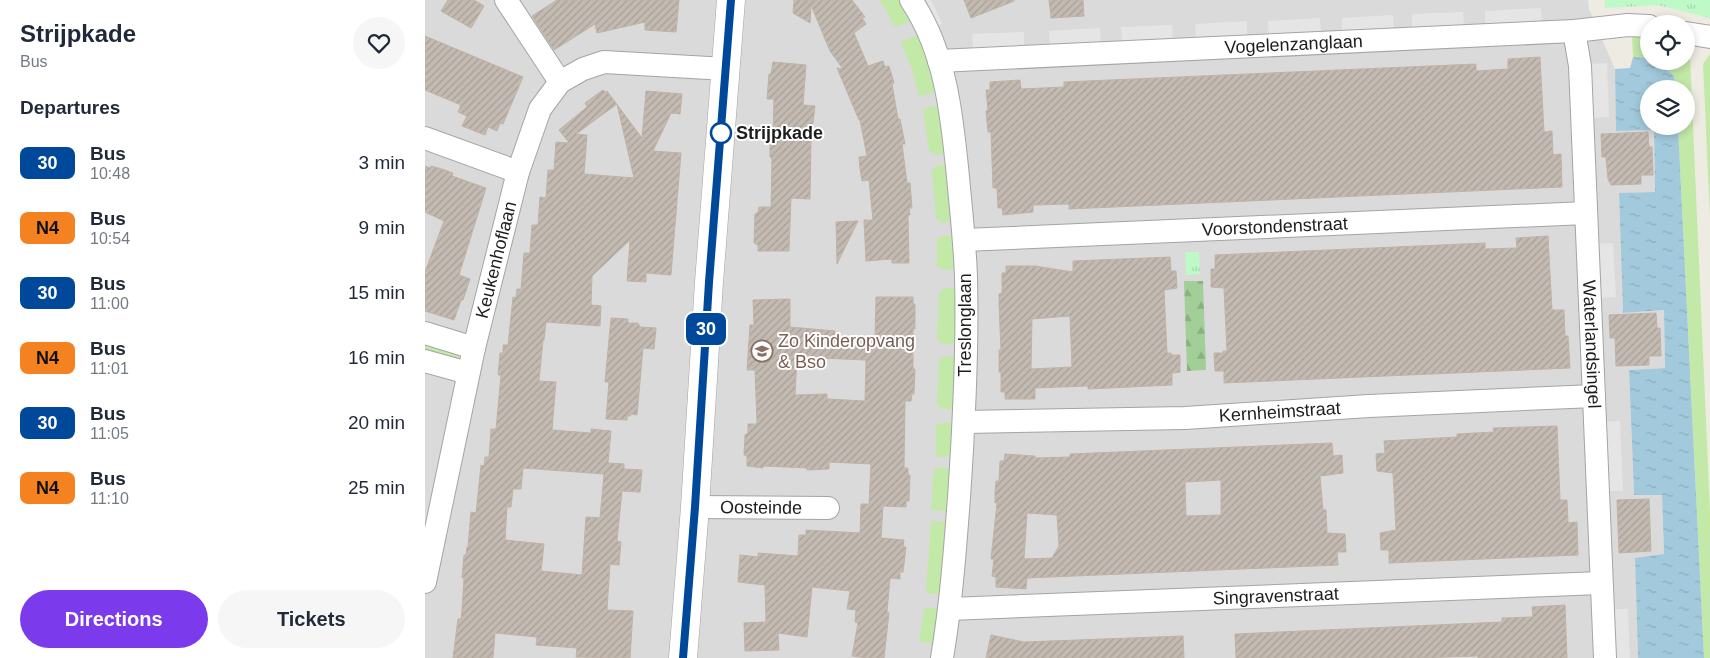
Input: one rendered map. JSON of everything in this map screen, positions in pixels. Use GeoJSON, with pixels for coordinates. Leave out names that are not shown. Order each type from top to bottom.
{"type":"FeatureCollection","features":[{"type":"Feature","properties":{"kind":"street"},"geometry":{"type":"LineString","coordinates":[[506,0],[560,82]]}},
{"type":"Feature","properties":{"kind":"street","name":"Oosteinde"},"geometry":{"type":"LineString","coordinates":[[683,658],[731,0]]}},
{"type":"Feature","properties":{"kind":"street","name":"Treslonglaan"},"geometry":{"type":"LineString","coordinates":[[911,0],[919,12],[939,61],[951,114],[966,278],[965,422],[950,610],[943,658]]}},
{"type":"Feature","properties":{"kind":"street","name":"Vogelenzanglaan"},"geometry":{"type":"LineString","coordinates":[[939,61],[1574,31],[1628,25],[1640,26]]}},
{"type":"Feature","properties":{"kind":"street","name":"Waterlandsingel"},"geometry":{"type":"LineString","coordinates":[[1574,31],[1580,66],[1605,658]]}},
{"type":"Feature","properties":{"kind":"street","name":"Keukenhoflaan"},"geometry":{"type":"LineString","coordinates":[[425,576],[428,548],[474,348],[518,172],[541,109],[560,82],[583,69],[604,62],[726,69]]}},
{"type":"Feature","properties":{"kind":"street"},"geometry":{"type":"LineString","coordinates":[[425,138],[518,172]]}},
{"type":"Feature","properties":{"kind":"street","name":"Voorstondenstraat"},"geometry":{"type":"LineString","coordinates":[[964,240],[1586,213]]}},
{"type":"Feature","properties":{"kind":"street"},"geometry":{"type":"LineString","coordinates":[[425,333],[474,348]]}},
{"type":"Feature","properties":{"kind":"street"},"geometry":{"type":"LineString","coordinates":[[425,361],[468,373]]}},
{"type":"Feature","properties":{"kind":"street","name":"Kernheimstraat"},"geometry":{"type":"LineString","coordinates":[[965,422],[1185,418],[1369,406],[1594,396]]}},
{"type":"Feature","properties":{"kind":"street","name":"Oosteinde"},"geometry":{"type":"LineString","coordinates":[[695,507],[828,508]]}},
{"type":"Feature","properties":{"kind":"street","name":"Singravenstraat"},"geometry":{"type":"LineString","coordinates":[[950,610],[1601,583]]}},
{"type":"Feature","properties":{"kind":"shaded area"},"geometry":{"type":"Polygon","coordinates":[[[425,0],[1588,0],[1589,9],[1615,69],[1616,130],[1640,130],[1640,135],[1654,135],[1655,192],[1619,194],[1623,313],[1664,310],[1665,368],[1629,370],[1634,495],[1662,495],[1664,555],[1635,558],[1638,658],[425,658],[425,0]]]}},
{"type":"Feature","properties":{"kind":"shaded area"},"geometry":{"type":"Polygon","coordinates":[[[926,0],[931,0],[942,24],[937,26],[926,0]]]}},
{"type":"Feature","properties":{"kind":"shaded area"},"geometry":{"type":"Polygon","coordinates":[[[1541,8],[1542,23],[1485,26],[1485,11],[1541,8]]]}},
{"type":"Feature","properties":{"kind":"shaded area"},"geometry":{"type":"Polygon","coordinates":[[[1463,12],[1464,26],[1412,29],[1412,14],[1463,12]]]}},
{"type":"Feature","properties":{"kind":"shaded area"},"geometry":{"type":"Polygon","coordinates":[[[1393,15],[1394,30],[1342,33],[1342,18],[1393,15]]]}},
{"type":"Feature","properties":{"kind":"shaded area"},"geometry":{"type":"Polygon","coordinates":[[[1320,18],[1321,33],[1269,36],[1268,21],[1320,18]]]}},
{"type":"Feature","properties":{"kind":"shaded area"},"geometry":{"type":"Polygon","coordinates":[[[1247,21],[1247,36],[1196,38],[1195,24],[1247,21]]]}},
{"type":"Feature","properties":{"kind":"shaded area"},"geometry":{"type":"Polygon","coordinates":[[[1172,25],[1173,40],[1122,42],[1121,27],[1172,25]]]}},
{"type":"Feature","properties":{"kind":"shaded area"},"geometry":{"type":"Polygon","coordinates":[[[1100,28],[1101,43],[1050,46],[1049,31],[1100,28]]]}},
{"type":"Feature","properties":{"kind":"shaded area"},"geometry":{"type":"Polygon","coordinates":[[[1024,32],[1024,47],[973,50],[972,34],[1024,32]]]}},
{"type":"Feature","properties":{"kind":"shaded area"},"geometry":{"type":"Polygon","coordinates":[[[1607,63],[1609,117],[1593,118],[1591,64],[1607,63]]]}},
{"type":"Feature","properties":{"kind":"shaded area"},"geometry":{"type":"Polygon","coordinates":[[[1613,243],[1616,297],[1600,298],[1597,244],[1613,243]]]}},
{"type":"Feature","properties":{"kind":"shaded area"},"geometry":{"type":"Polygon","coordinates":[[[1620,421],[1623,491],[1607,491],[1605,422],[1620,421]]]}},
{"type":"Feature","properties":{"kind":"shaded area"},"geometry":{"type":"Polygon","coordinates":[[[1612,609],[1628,609],[1630,658],[1614,658],[1612,609]]]}},
{"type":"Feature","properties":{"kind":"green space"},"geometry":{"type":"Polygon","coordinates":[[[880,0],[902,0],[912,21],[895,27],[880,0]]]}},
{"type":"Feature","properties":{"kind":"green space"},"geometry":{"type":"Polygon","coordinates":[[[1605,0],[1710,0],[1710,18],[1658,5],[1605,8],[1605,0]]]}},
{"type":"Feature","properties":{"kind":"green space"},"geometry":{"type":"Polygon","coordinates":[[[917,35],[931,64],[938,92],[919,96],[911,67],[901,42],[917,35]]]}},
{"type":"Feature","properties":{"kind":"green space"},"geometry":{"type":"Polygon","coordinates":[[[1632,37],[1640,37],[1640,57],[1633,57],[1632,37]]]}},
{"type":"Feature","properties":{"kind":"green space"},"geometry":{"type":"Polygon","coordinates":[[[1710,54],[1710,218],[1703,64],[1710,54]]]}},
{"type":"Feature","properties":{"kind":"green space"},"geometry":{"type":"Polygon","coordinates":[[[1667,70],[1691,70],[1691,80],[1674,80],[1674,76],[1667,70]]]}},
{"type":"Feature","properties":{"kind":"green space"},"geometry":{"type":"Polygon","coordinates":[[[940,105],[948,153],[937,155],[929,151],[923,109],[940,105]]]}},
{"type":"Feature","properties":{"kind":"green space"},"geometry":{"type":"Polygon","coordinates":[[[1678,135],[1693,135],[1710,513],[1710,658],[1704,658],[1678,135]]]}},
{"type":"Feature","properties":{"kind":"green space"},"geometry":{"type":"Polygon","coordinates":[[[949,164],[954,221],[942,223],[936,218],[932,171],[938,165],[949,164]]]}},
{"type":"Feature","properties":{"kind":"green space"},"geometry":{"type":"Polygon","coordinates":[[[954,235],[955,269],[944,270],[937,266],[937,238],[954,235]]]}},
{"type":"Feature","properties":{"kind":"green space"},"geometry":{"type":"Polygon","coordinates":[[[1185,252],[1199,252],[1200,274],[1186,275],[1185,252]]]}},
{"type":"Feature","properties":{"kind":"green space"},"geometry":{"type":"Polygon","coordinates":[[[1184,281],[1203,281],[1206,370],[1187,371],[1184,281]]]}},
{"type":"Feature","properties":{"kind":"green space"},"geometry":{"type":"Polygon","coordinates":[[[945,288],[956,288],[955,344],[942,344],[937,339],[939,293],[945,288]]]}},
{"type":"Feature","properties":{"kind":"green space"},"geometry":{"type":"Polygon","coordinates":[[[425,341],[458,352],[459,358],[455,362],[425,354],[425,341]]]}},
{"type":"Feature","properties":{"kind":"green space"},"geometry":{"type":"Polygon","coordinates":[[[945,356],[955,357],[954,409],[942,409],[937,403],[939,360],[945,356]]]}},
{"type":"Feature","properties":{"kind":"green space"},"geometry":{"type":"Polygon","coordinates":[[[954,423],[952,456],[936,457],[936,425],[954,423]]]}},
{"type":"Feature","properties":{"kind":"green space"},"geometry":{"type":"Polygon","coordinates":[[[934,468],[951,468],[948,511],[931,510],[934,468]]]}},
{"type":"Feature","properties":{"kind":"green space"},"geometry":{"type":"Polygon","coordinates":[[[931,521],[947,522],[942,594],[929,594],[926,591],[931,521]]]}},
{"type":"Feature","properties":{"kind":"green space"},"geometry":{"type":"Polygon","coordinates":[[[924,609],[940,609],[935,643],[919,642],[924,609]]]}},
{"type":"Feature","properties":{"kind":"water"},"geometry":{"type":"Polygon","coordinates":[[[1633,57],[1640,57],[1640,70],[1667,70],[1674,76],[1674,80],[1640,80],[1640,130],[1616,131],[1615,69],[1630,68],[1633,57]]]}},
{"type":"Feature","properties":{"kind":"water"},"geometry":{"type":"Polygon","coordinates":[[[1654,135],[1678,135],[1704,658],[1638,658],[1635,558],[1664,554],[1662,495],[1634,495],[1629,370],[1665,368],[1664,310],[1623,313],[1619,193],[1655,192],[1654,135]]]}},
{"type":"Feature","properties":{"kind":"building"},"geometry":{"type":"Polygon","coordinates":[[[448,0],[474,0],[484,6],[471,28],[441,11],[448,0]]]}},
{"type":"Feature","properties":{"kind":"building"},"geometry":{"type":"Polygon","coordinates":[[[557,0],[679,0],[676,32],[645,30],[645,22],[597,33],[595,24],[554,50],[532,16],[557,0]]]}},
{"type":"Feature","properties":{"kind":"building"},"geometry":{"type":"Polygon","coordinates":[[[794,0],[852,0],[865,17],[862,18],[866,24],[854,33],[868,66],[883,61],[885,67],[889,66],[894,83],[892,84],[898,119],[900,119],[905,144],[902,144],[907,183],[910,183],[912,208],[909,208],[910,215],[908,215],[909,263],[892,263],[892,259],[866,261],[864,220],[873,220],[869,180],[862,181],[860,169],[859,157],[867,156],[860,120],[837,68],[843,69],[830,51],[811,5],[810,23],[793,13],[794,0]]]}},
{"type":"Feature","properties":{"kind":"building"},"geometry":{"type":"Polygon","coordinates":[[[964,0],[1014,0],[1014,1],[971,18],[964,0]]]}},
{"type":"Feature","properties":{"kind":"building"},"geometry":{"type":"Polygon","coordinates":[[[1049,0],[1083,0],[1084,16],[1051,18],[1049,0]]]}},
{"type":"Feature","properties":{"kind":"building"},"geometry":{"type":"Polygon","coordinates":[[[425,36],[523,77],[503,124],[500,123],[497,131],[488,127],[485,135],[462,126],[467,116],[458,112],[461,105],[425,90],[425,36]]]}},
{"type":"Feature","properties":{"kind":"building"},"geometry":{"type":"Polygon","coordinates":[[[1540,57],[1544,132],[1552,131],[1553,155],[1561,154],[1562,187],[1069,209],[1069,204],[1033,205],[1033,212],[1003,215],[1002,208],[998,208],[997,188],[993,188],[991,132],[988,132],[986,111],[988,110],[986,90],[990,90],[990,82],[1020,80],[1021,89],[1064,87],[1064,82],[1476,64],[1476,71],[1508,69],[1508,59],[1540,57]]]}},
{"type":"Feature","properties":{"kind":"building"},"geometry":{"type":"Polygon","coordinates":[[[773,62],[806,65],[803,105],[815,106],[811,139],[810,199],[791,198],[789,251],[758,251],[758,245],[754,243],[755,214],[758,212],[759,207],[771,207],[772,159],[770,157],[770,137],[773,136],[774,99],[767,99],[769,74],[771,74],[773,62]]]}},
{"type":"Feature","properties":{"kind":"building"},"geometry":{"type":"Polygon","coordinates":[[[603,90],[607,91],[617,104],[576,134],[587,135],[584,174],[634,178],[617,105],[642,138],[646,91],[682,94],[680,114],[671,113],[653,151],[681,153],[671,275],[646,273],[646,282],[627,281],[630,240],[592,276],[591,305],[601,306],[600,326],[546,322],[539,381],[556,382],[552,430],[591,433],[591,429],[611,431],[608,463],[624,464],[624,469],[642,470],[640,492],[622,491],[617,541],[621,542],[619,565],[610,564],[607,610],[633,611],[630,658],[576,657],[577,648],[536,645],[537,637],[495,633],[493,658],[453,658],[458,619],[461,619],[464,555],[466,555],[468,547],[471,512],[476,513],[481,465],[484,466],[485,457],[489,457],[491,429],[496,429],[501,375],[498,375],[500,353],[503,353],[503,345],[508,345],[513,297],[516,298],[517,289],[521,289],[524,253],[530,253],[532,225],[538,225],[540,197],[546,198],[548,170],[554,170],[556,142],[568,143],[568,140],[559,130],[587,107],[585,103],[603,90]],[[523,468],[521,489],[513,489],[511,507],[507,507],[505,540],[544,544],[541,571],[582,575],[586,517],[600,518],[604,474],[523,468]]]}},
{"type":"Feature","properties":{"kind":"building"},"geometry":{"type":"Polygon","coordinates":[[[1640,132],[1640,135],[1648,135],[1649,147],[1652,147],[1653,175],[1641,175],[1641,184],[1611,185],[1608,179],[1606,157],[1602,157],[1601,134],[1640,132]]]}},
{"type":"Feature","properties":{"kind":"building"},"geometry":{"type":"Polygon","coordinates":[[[425,166],[442,169],[453,173],[452,176],[486,188],[459,275],[470,279],[454,320],[425,311],[425,272],[444,221],[425,212],[425,166]]]}},
{"type":"Feature","properties":{"kind":"building"},"geometry":{"type":"Polygon","coordinates":[[[858,221],[837,264],[836,222],[858,221]]]}},
{"type":"Feature","properties":{"kind":"building"},"geometry":{"type":"Polygon","coordinates":[[[1548,236],[1552,310],[1564,310],[1565,336],[1568,336],[1570,368],[1224,383],[1224,371],[1215,371],[1214,353],[1227,351],[1224,288],[1211,287],[1211,269],[1215,269],[1215,255],[1485,243],[1485,249],[1517,248],[1516,238],[1548,236]]]}},
{"type":"Feature","properties":{"kind":"building"},"geometry":{"type":"Polygon","coordinates":[[[1170,257],[1171,271],[1176,271],[1177,288],[1164,290],[1167,353],[1180,355],[1180,372],[1172,373],[1172,385],[1088,389],[1088,386],[1035,388],[1035,399],[1005,399],[1005,392],[1001,392],[1001,372],[999,372],[999,350],[1001,350],[999,294],[1002,293],[1002,273],[1006,273],[1006,266],[1035,266],[1073,272],[1073,261],[1170,257]],[[1070,316],[1032,319],[1031,369],[1072,367],[1070,316]]]}},
{"type":"Feature","properties":{"kind":"building"},"geometry":{"type":"Polygon","coordinates":[[[876,297],[913,297],[913,304],[915,304],[915,329],[913,329],[914,394],[912,394],[911,401],[905,401],[904,468],[908,468],[908,475],[910,475],[909,501],[906,501],[906,507],[883,506],[881,538],[904,540],[903,547],[906,547],[903,572],[900,572],[900,579],[890,578],[887,612],[889,613],[884,658],[852,656],[858,623],[855,622],[856,610],[847,609],[850,591],[812,587],[807,637],[778,633],[779,650],[745,651],[744,623],[766,622],[765,585],[738,582],[740,555],[758,557],[758,553],[798,556],[799,535],[806,535],[806,530],[860,533],[861,504],[869,504],[871,464],[829,462],[829,469],[807,470],[807,468],[747,466],[747,456],[744,455],[745,435],[748,433],[748,424],[757,424],[755,370],[747,370],[750,325],[754,325],[753,300],[790,299],[790,327],[835,331],[835,337],[875,338],[876,297]],[[797,357],[795,395],[827,394],[827,399],[865,401],[866,360],[797,357]]]}},
{"type":"Feature","properties":{"kind":"building"},"geometry":{"type":"Polygon","coordinates":[[[1656,313],[1657,328],[1660,328],[1661,356],[1649,356],[1649,365],[1616,366],[1615,338],[1610,338],[1609,315],[1656,313]]]}},
{"type":"Feature","properties":{"kind":"building"},"geometry":{"type":"Polygon","coordinates":[[[611,318],[628,319],[628,323],[638,323],[640,327],[656,328],[654,349],[643,348],[637,415],[631,414],[627,416],[627,420],[606,419],[609,382],[605,382],[611,318]]]}},
{"type":"Feature","properties":{"kind":"building"},"geometry":{"type":"Polygon","coordinates":[[[1557,426],[1560,500],[1567,500],[1568,523],[1577,522],[1578,555],[1389,563],[1389,550],[1381,550],[1380,533],[1396,530],[1393,473],[1377,471],[1376,454],[1385,453],[1384,441],[1457,437],[1457,434],[1494,432],[1493,428],[1557,426]]]}},
{"type":"Feature","properties":{"kind":"building"},"geometry":{"type":"Polygon","coordinates":[[[1332,443],[1333,456],[1342,455],[1343,473],[1320,476],[1323,510],[1326,510],[1327,533],[1345,534],[1346,552],[1337,552],[1338,565],[1027,578],[1026,589],[996,587],[996,577],[992,576],[994,559],[991,559],[997,503],[995,503],[996,481],[999,481],[1000,461],[1004,461],[1005,454],[1035,456],[1035,458],[1070,457],[1070,454],[1332,443]],[[1221,480],[1185,482],[1186,516],[1221,515],[1221,480]],[[1027,513],[1024,559],[1052,558],[1059,546],[1057,515],[1027,513]]]}},
{"type":"Feature","properties":{"kind":"building"},"geometry":{"type":"Polygon","coordinates":[[[1649,499],[1651,551],[1619,553],[1617,500],[1649,499]]]}},
{"type":"Feature","properties":{"kind":"building"},"geometry":{"type":"Polygon","coordinates":[[[1565,605],[1567,658],[1478,658],[1478,656],[1419,658],[1236,658],[1235,634],[1502,622],[1502,618],[1533,617],[1532,607],[1565,605]]]}},
{"type":"Feature","properties":{"kind":"building"},"geometry":{"type":"Polygon","coordinates":[[[991,635],[1024,642],[1183,636],[1184,658],[986,658],[991,635]]]}},
{"type":"Feature","properties":{"kind":"bus line","name":"30"},"geometry":{"type":"LineString","coordinates":[[683,658],[731,0]]}},
{"type":"Feature","properties":{"kind":"place","name":"Strijpkade"},"geometry":{"type":"Point","coordinates":[721,133]}},
{"type":"Feature","properties":{"kind":"place","name":"Zo Kinderopvang & Bso"},"geometry":{"type":"Point","coordinates":[762,351]}}]}
